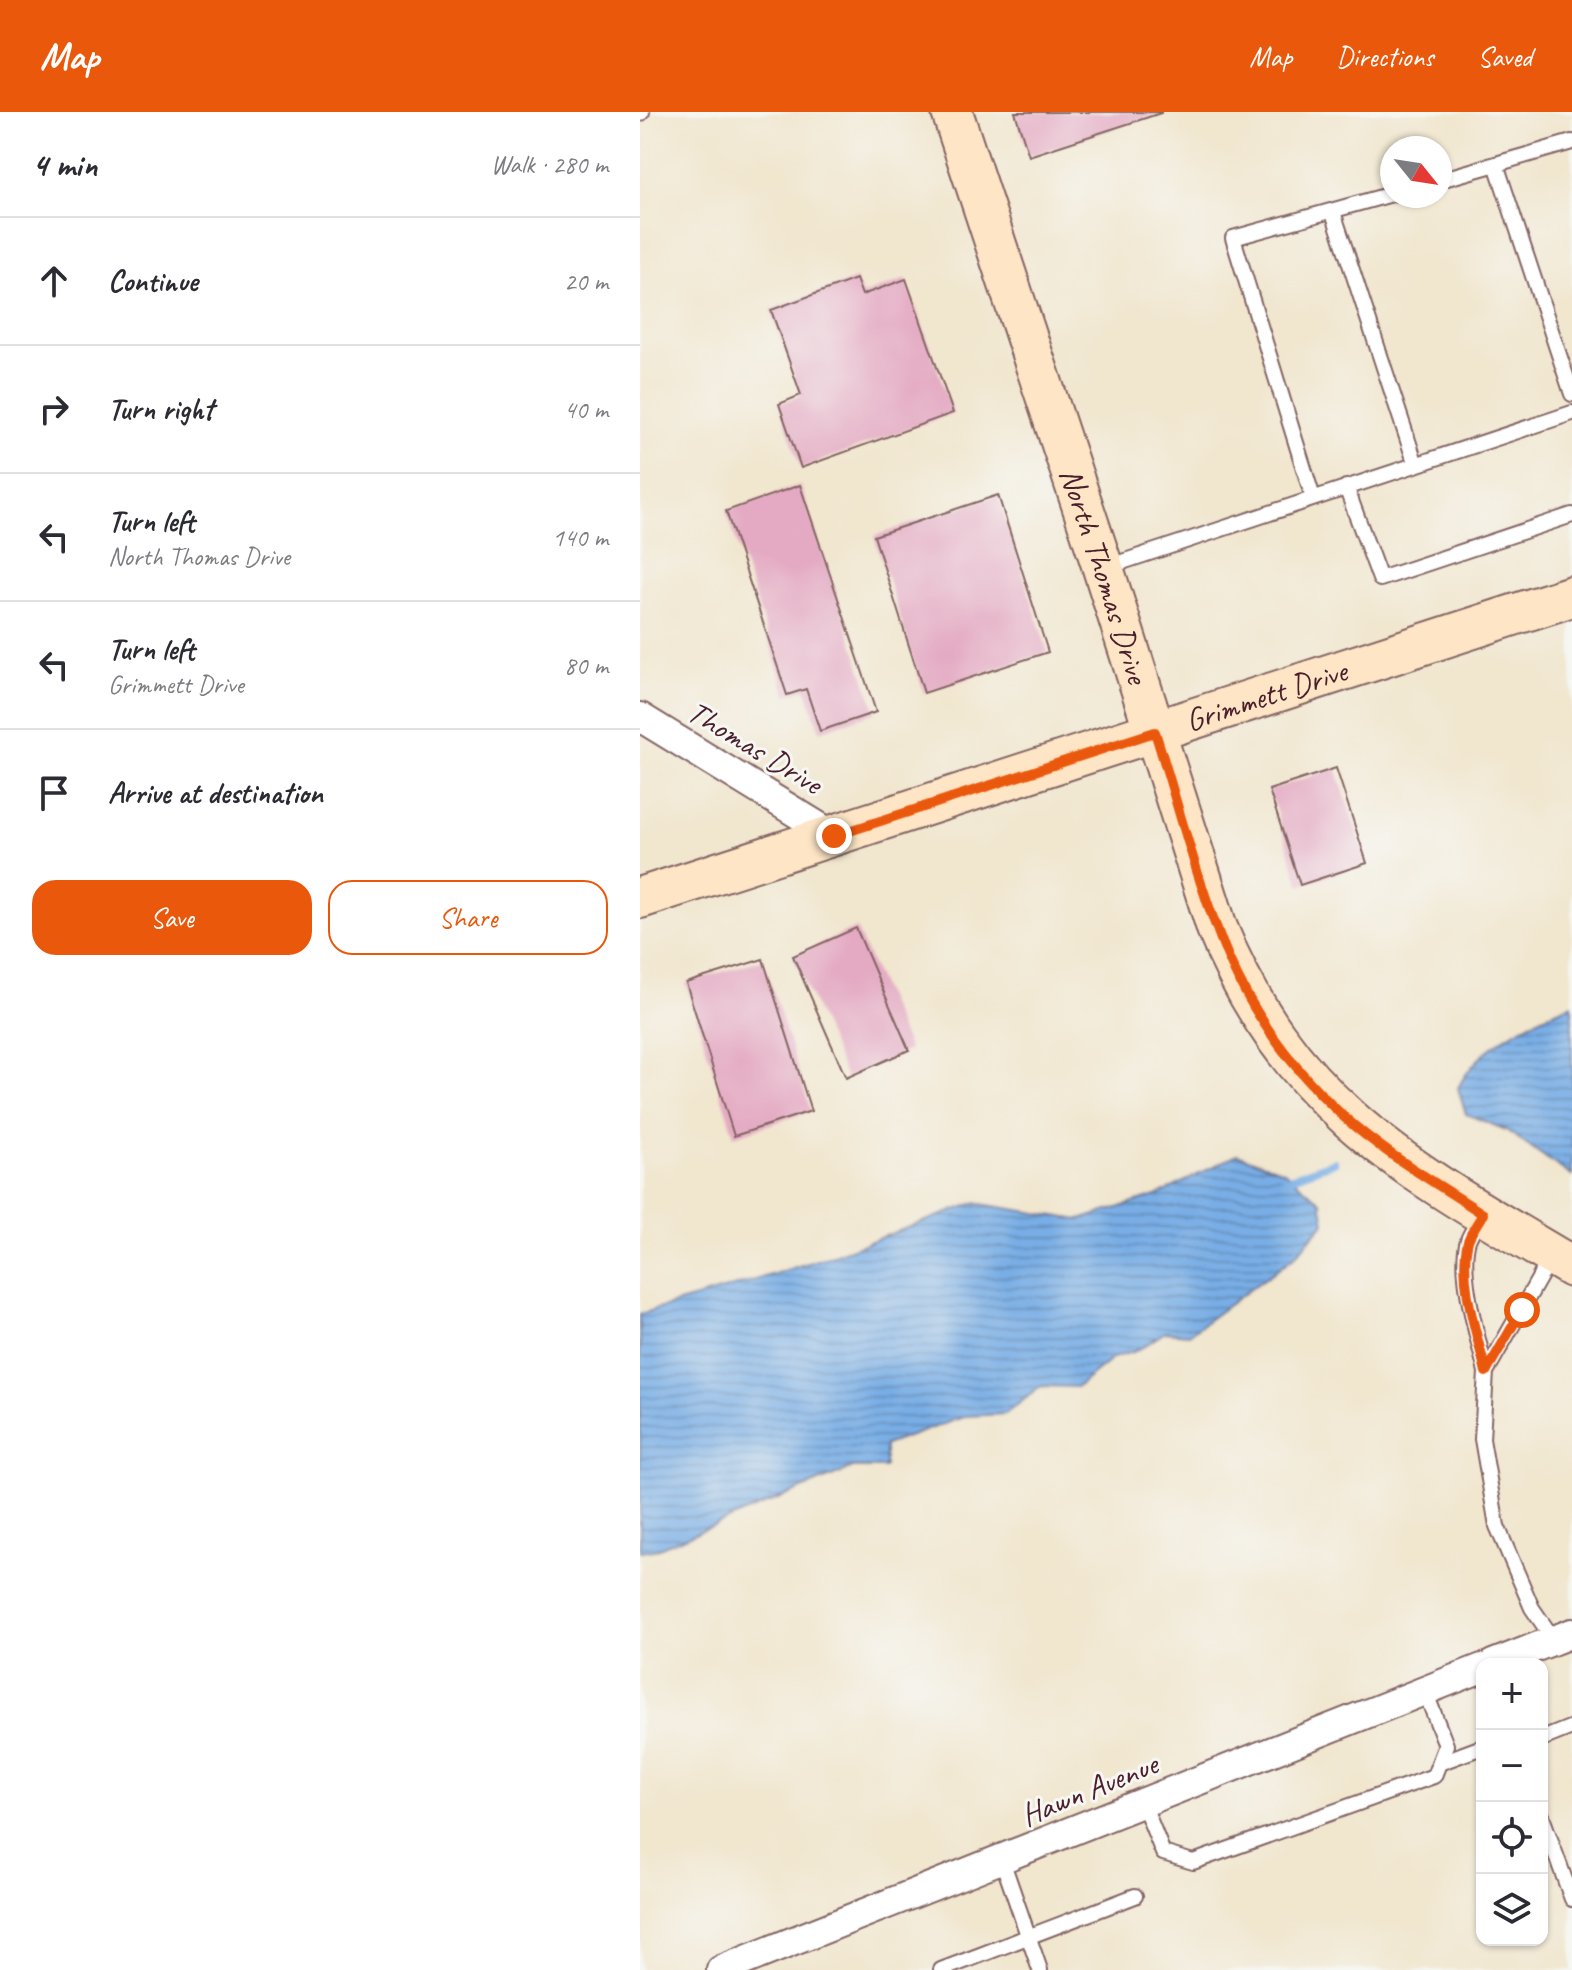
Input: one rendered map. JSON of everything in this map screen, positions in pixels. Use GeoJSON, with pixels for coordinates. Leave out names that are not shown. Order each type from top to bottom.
{"type":"FeatureCollection","features":[{"type":"Feature","properties":{"kind":"street","name":"North Thomas Drive"},"geometry":{"type":"LineString","coordinates":[[952,112],[1230,962],[1256,1010],[1310,1083],[1344,1116],[1419,1174],[1562,1261]]}},
{"type":"Feature","properties":{"kind":"street","name":"Grimmett Drive"},"geometry":{"type":"LineString","coordinates":[[640,898],[1572,596]]}},
{"type":"Feature","properties":{"kind":"street","name":"Thomas Drive"},"geometry":{"type":"LineString","coordinates":[[640,717],[834,836]]}},
{"type":"Feature","properties":{"kind":"street"},"geometry":{"type":"LineString","coordinates":[[1509,1658],[1563,1637]]}},
{"type":"Feature","properties":{"kind":"street","name":"Hawn Avenue"},"geometry":{"type":"LineString","coordinates":[[721,1970],[1476,1670]]}},
{"type":"Feature","properties":{"kind":"lane"},"geometry":{"type":"LineString","coordinates":[[1452,177],[1572,142]]}},
{"type":"Feature","properties":{"kind":"lane"},"geometry":{"type":"LineString","coordinates":[[1496,164],[1572,394]]}},
{"type":"Feature","properties":{"kind":"lane"},"geometry":{"type":"LineString","coordinates":[[1313,498],[1233,238],[1380,198]]}},
{"type":"Feature","properties":{"kind":"lane"},"geometry":{"type":"LineString","coordinates":[[1333,212],[1416,465]]}},
{"type":"Feature","properties":{"kind":"lane"},"geometry":{"type":"LineString","coordinates":[[1103,568],[1572,413]]}},
{"type":"Feature","properties":{"kind":"lane"},"geometry":{"type":"LineString","coordinates":[[1346,487],[1380,579],[1572,515]]}},
{"type":"Feature","properties":{"kind":"lane"},"geometry":{"type":"LineString","coordinates":[[1483,1214],[1469,1239],[1466,1262],[1471,1308],[1486,1372],[1482,1439],[1497,1526],[1532,1608],[1563,1637]]}},
{"type":"Feature","properties":{"kind":"lane"},"geometry":{"type":"LineString","coordinates":[[1486,1372],[1562,1261]]}},
{"type":"Feature","properties":{"kind":"lane"},"geometry":{"type":"LineString","coordinates":[[1143,1803],[1163,1853],[1193,1862],[1434,1776],[1446,1745],[1425,1691]]}},
{"type":"Feature","properties":{"kind":"lane"},"geometry":{"type":"LineString","coordinates":[[1548,1737],[1572,1727]]}},
{"type":"Feature","properties":{"kind":"lane"},"geometry":{"type":"LineString","coordinates":[[1439,1763],[1476,1749]]}},
{"type":"Feature","properties":{"kind":"lane"},"geometry":{"type":"LineString","coordinates":[[1548,1833],[1572,1899]]}},
{"type":"Feature","properties":{"kind":"lane"},"geometry":{"type":"LineString","coordinates":[[1002,1860],[1040,1970]]}},
{"type":"Feature","properties":{"kind":"lane"},"geometry":{"type":"LineString","coordinates":[[941,1970],[1135,1896]]}},
{"type":"Feature","properties":{"kind":"water"},"geometry":{"type":"Polygon","coordinates":[[[1572,1004],[1572,1176],[1506,1130],[1466,1114],[1458,1088],[1467,1073],[1492,1047],[1522,1027],[1572,1004]]]}},
{"type":"Feature","properties":{"kind":"water"},"geometry":{"type":"Polygon","coordinates":[[[1237,1154],[1284,1171],[1321,1202],[1325,1222],[1294,1257],[1189,1334],[1165,1332],[1138,1350],[1113,1358],[1077,1387],[1042,1386],[1005,1414],[966,1416],[885,1445],[885,1468],[853,1468],[654,1550],[640,1551],[640,1314],[836,1254],[975,1203],[1080,1220],[1159,1195],[1237,1154]]]}},
{"type":"Feature","properties":{"kind":"building"},"geometry":{"type":"Polygon","coordinates":[[[1015,112],[1161,112],[1161,113],[1029,156],[1015,112]]]}},
{"type":"Feature","properties":{"kind":"building"},"geometry":{"type":"Polygon","coordinates":[[[856,279],[862,295],[906,279],[953,413],[801,468],[779,404],[801,395],[771,310],[856,279]]]}},
{"type":"Feature","properties":{"kind":"building"},"geometry":{"type":"Polygon","coordinates":[[[800,485],[876,712],[820,731],[806,689],[787,695],[726,511],[800,485]]]}},
{"type":"Feature","properties":{"kind":"building"},"geometry":{"type":"Polygon","coordinates":[[[998,495],[1048,652],[924,693],[874,536],[998,495]]]}},
{"type":"Feature","properties":{"kind":"building"},"geometry":{"type":"Polygon","coordinates":[[[1336,768],[1367,863],[1300,885],[1269,790],[1336,768]]]}},
{"type":"Feature","properties":{"kind":"building"},"geometry":{"type":"Polygon","coordinates":[[[856,928],[909,1050],[846,1078],[793,956],[856,928]]]}},
{"type":"Feature","properties":{"kind":"building"},"geometry":{"type":"Polygon","coordinates":[[[763,959],[811,1111],[734,1136],[686,983],[763,959]]]}},
{"type":"Feature","properties":{"kind":"waterway"},"geometry":{"type":"LineString","coordinates":[[1282,1181],[1334,1162]]}},
{"type":"Feature","properties":{"kind":"route"},"geometry":{"type":"LineString","coordinates":[[834,836],[1155,732],[1217,928],[1230,962],[1256,1010],[1310,1083],[1344,1116],[1419,1174],[1483,1214],[1469,1239],[1466,1262],[1471,1308],[1486,1372],[1522,1310]]}}]}
